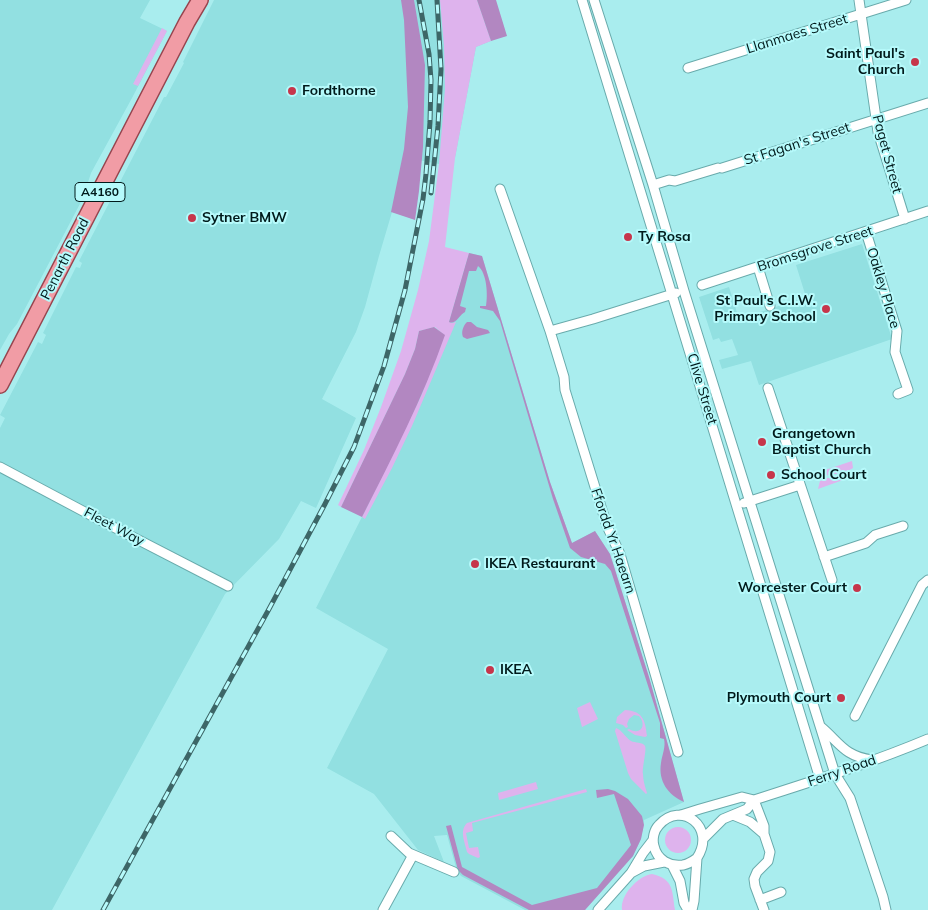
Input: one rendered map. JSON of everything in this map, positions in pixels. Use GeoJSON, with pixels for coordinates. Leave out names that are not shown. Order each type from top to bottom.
{"type":"FeatureCollection","features":[{"type":"Feature","properties":{"kind":"main road","name":"Penarth Road"},"geometry":{"type":"LineString","coordinates":[[0,385],[186,22],[200,0]]}},
{"type":"Feature","properties":{"kind":"street","name":"Clive Street"},"geometry":{"type":"LineString","coordinates":[[582,0],[820,779]]}},
{"type":"Feature","properties":{"kind":"street","name":"Clive Street"},"geometry":{"type":"LineString","coordinates":[[594,0],[835,774],[850,798],[886,910]]}},
{"type":"Feature","properties":{"kind":"street","name":"Paget Street"},"geometry":{"type":"LineString","coordinates":[[859,0],[878,132],[905,219]]}},
{"type":"Feature","properties":{"kind":"street","name":"Llanmaes Street"},"geometry":{"type":"LineString","coordinates":[[688,68],[906,0]]}},
{"type":"Feature","properties":{"kind":"street","name":"St Fagan's Street"},"geometry":{"type":"LineString","coordinates":[[653,186],[669,180],[675,181],[720,168],[928,103]]}},
{"type":"Feature","properties":{"kind":"street","name":"Ffordd Yr Haearn"},"geometry":{"type":"LineString","coordinates":[[500,189],[550,330],[564,377],[565,390],[607,526],[620,554],[678,752]]}},
{"type":"Feature","properties":{"kind":"street","name":"Bromsgrove Street"},"geometry":{"type":"LineString","coordinates":[[702,285],[928,211]]}},
{"type":"Feature","properties":{"kind":"street","name":"Oakley Place"},"geometry":{"type":"LineString","coordinates":[[866,232],[898,331],[895,352],[908,390],[898,394]]}},
{"type":"Feature","properties":{"kind":"street"},"geometry":{"type":"LineString","coordinates":[[758,267],[770,306]]}},
{"type":"Feature","properties":{"kind":"street"},"geometry":{"type":"LineString","coordinates":[[550,330],[684,291]]}},
{"type":"Feature","properties":{"kind":"street"},"geometry":{"type":"LineString","coordinates":[[768,388],[832,580]]}},
{"type":"Feature","properties":{"kind":"street","name":"Fleet Way"},"geometry":{"type":"LineString","coordinates":[[0,467],[104,523],[228,586]]}},
{"type":"Feature","properties":{"kind":"street"},"geometry":{"type":"LineString","coordinates":[[737,505],[800,485]]}},
{"type":"Feature","properties":{"kind":"street"},"geometry":{"type":"LineString","coordinates":[[824,557],[866,543],[875,536],[903,526]]}},
{"type":"Feature","properties":{"kind":"street"},"geometry":{"type":"LineString","coordinates":[[855,716],[922,585],[928,580]]}},
{"type":"Feature","properties":{"kind":"street","name":"Clive Street"},"geometry":{"type":"LineString","coordinates":[[821,727],[846,751],[858,758],[873,760]]}},
{"type":"Feature","properties":{"kind":"street","name":"Ferry Road"},"geometry":{"type":"LineString","coordinates":[[754,800],[747,809],[722,819],[704,839],[704,844],[697,858],[694,901],[690,910],[684,903],[680,881],[668,863],[655,852],[654,834],[657,826],[664,819],[742,797],[754,800],[835,774],[928,739]]}},
{"type":"Feature","properties":{"kind":"street"},"geometry":{"type":"LineString","coordinates":[[754,800],[764,826],[764,834],[770,852],[770,857],[766,864],[755,876],[755,886],[764,910]]}},
{"type":"Feature","properties":{"kind":"street"},"geometry":{"type":"LineString","coordinates":[[682,815],[697,823],[702,830],[704,839]]}},
{"type":"Feature","properties":{"kind":"street"},"geometry":{"type":"LineString","coordinates":[[732,815],[750,822],[764,834]]}},
{"type":"Feature","properties":{"kind":"street"},"geometry":{"type":"LineString","coordinates":[[391,836],[409,853],[454,872]]}},
{"type":"Feature","properties":{"kind":"street"},"geometry":{"type":"LineString","coordinates":[[598,910],[631,874],[653,840]]}},
{"type":"Feature","properties":{"kind":"street"},"geometry":{"type":"LineString","coordinates":[[383,910],[414,855]]}},
{"type":"Feature","properties":{"kind":"street"},"geometry":{"type":"LineString","coordinates":[[631,874],[644,866],[668,863],[685,865],[697,858]]}},
{"type":"Feature","properties":{"kind":"street"},"geometry":{"type":"LineString","coordinates":[[760,900],[781,892]]}},
{"type":"Feature","properties":{"kind":"shaded area"},"geometry":{"type":"Polygon","coordinates":[[[0,0],[150,0],[140,18],[167,31],[91,173],[83,198],[17,324],[0,350],[0,0]]]}},
{"type":"Feature","properties":{"kind":"shaded area"},"geometry":{"type":"Polygon","coordinates":[[[214,0],[477,0],[491,41],[476,47],[455,158],[439,164],[408,158],[365,307],[356,332],[322,399],[356,418],[316,508],[301,501],[279,539],[225,594],[52,910],[0,910],[0,428],[5,418],[0,415],[38,342],[42,344],[46,335],[43,333],[76,267],[80,268],[82,263],[79,261],[164,97],[166,97],[184,63],[214,0]]]}},
{"type":"Feature","properties":{"kind":"shaded area"},"geometry":{"type":"Polygon","coordinates":[[[401,0],[414,0],[425,65],[423,147],[415,220],[391,212],[404,149],[408,107],[404,20],[401,0]]]}},
{"type":"Feature","properties":{"kind":"shaded area"},"geometry":{"type":"Polygon","coordinates":[[[440,0],[477,0],[491,41],[476,47],[455,158],[445,247],[469,253],[449,322],[456,322],[412,426],[365,519],[362,517],[421,396],[444,335],[435,327],[419,331],[415,349],[405,374],[341,507],[338,505],[364,450],[401,351],[429,241],[439,164],[445,89],[440,0]]]}},
{"type":"Feature","properties":{"kind":"shaded area"},"geometry":{"type":"Polygon","coordinates":[[[477,0],[496,0],[507,36],[491,41],[477,0]]]}},
{"type":"Feature","properties":{"kind":"shaded area"},"geometry":{"type":"Polygon","coordinates":[[[162,28],[167,31],[138,86],[133,84],[162,28]]]}},
{"type":"Feature","properties":{"kind":"shaded area","name":"St Paul's C.I.W. Primary School"},"geometry":{"type":"Polygon","coordinates":[[[862,244],[892,339],[759,385],[751,361],[722,369],[719,360],[738,355],[732,339],[721,342],[719,338],[713,340],[699,297],[729,287],[739,319],[806,297],[796,265],[862,244]]]}},
{"type":"Feature","properties":{"kind":"shaded area"},"geometry":{"type":"Polygon","coordinates":[[[469,253],[482,256],[550,482],[572,543],[595,531],[610,554],[649,677],[684,802],[644,820],[641,839],[633,856],[585,910],[525,910],[461,876],[457,871],[447,835],[434,836],[444,862],[418,850],[374,794],[327,768],[388,649],[316,608],[372,497],[445,335],[469,253]]]}},
{"type":"Feature","properties":{"kind":"shaded area"},"geometry":{"type":"Polygon","coordinates":[[[469,253],[482,256],[550,482],[572,543],[595,531],[610,554],[649,677],[684,802],[665,787],[661,776],[664,739],[660,738],[660,723],[611,571],[605,564],[581,557],[570,548],[553,499],[500,321],[493,311],[480,308],[480,306],[486,306],[487,290],[485,279],[478,266],[476,271],[469,271],[460,306],[466,308],[465,312],[456,321],[449,322],[469,253]]]}},
{"type":"Feature","properties":{"kind":"shaded area"},"geometry":{"type":"Polygon","coordinates":[[[467,322],[488,330],[490,333],[467,339],[463,337],[462,333],[463,327],[467,322]]]}},
{"type":"Feature","properties":{"kind":"shaded area"},"geometry":{"type":"Polygon","coordinates":[[[434,327],[445,335],[427,382],[385,473],[362,517],[341,507],[405,374],[415,349],[419,331],[434,327]]]}},
{"type":"Feature","properties":{"kind":"shaded area"},"geometry":{"type":"Polygon","coordinates":[[[852,461],[853,468],[845,472],[819,478],[813,474],[852,461]]]}},
{"type":"Feature","properties":{"kind":"shaded area"},"geometry":{"type":"Polygon","coordinates":[[[854,472],[858,473],[859,477],[857,475],[818,489],[820,481],[854,472]]]}},
{"type":"Feature","properties":{"kind":"shaded area"},"geometry":{"type":"Polygon","coordinates":[[[590,702],[598,719],[582,727],[577,708],[590,702]]]}},
{"type":"Feature","properties":{"kind":"shaded area"},"geometry":{"type":"Polygon","coordinates":[[[625,710],[636,712],[642,717],[647,736],[635,735],[627,730],[637,731],[642,728],[639,716],[634,715],[629,719],[628,727],[626,728],[616,723],[617,717],[625,710]]]}},
{"type":"Feature","properties":{"kind":"shaded area"},"geometry":{"type":"Polygon","coordinates":[[[616,728],[631,741],[645,746],[643,771],[646,794],[631,779],[628,773],[615,731],[616,728]]]}},
{"type":"Feature","properties":{"kind":"shaded area"},"geometry":{"type":"Polygon","coordinates":[[[536,782],[538,789],[499,800],[498,793],[536,782]]]}},
{"type":"Feature","properties":{"kind":"shaded area"},"geometry":{"type":"Polygon","coordinates":[[[586,789],[587,792],[472,823],[473,831],[466,833],[469,848],[478,847],[480,857],[478,858],[467,852],[463,829],[467,823],[586,789]]]}},
{"type":"Feature","properties":{"kind":"shaded area"},"geometry":{"type":"Polygon","coordinates":[[[608,789],[628,799],[642,816],[644,825],[641,839],[633,856],[585,910],[529,910],[463,875],[458,870],[446,826],[451,825],[462,867],[532,905],[597,888],[631,845],[614,794],[597,798],[596,790],[608,789]]]}},
{"type":"Feature","properties":{"kind":"shaded area"},"geometry":{"type":"Polygon","coordinates":[[[678,827],[687,831],[691,840],[687,849],[678,853],[669,849],[665,840],[669,831],[678,827]]]}},
{"type":"Feature","properties":{"kind":"shaded area"},"geometry":{"type":"Polygon","coordinates":[[[652,874],[664,879],[671,887],[675,910],[622,910],[624,898],[631,887],[641,878],[652,874]]]}},
{"type":"Feature","properties":{"kind":"railway"},"geometry":{"type":"LineString","coordinates":[[103,910],[325,504],[354,447],[384,366],[405,290],[423,199],[426,174],[431,80],[429,54],[419,0]]}},
{"type":"Feature","properties":{"kind":"railway"},"geometry":{"type":"LineString","coordinates":[[431,193],[438,126],[441,69],[437,0]]}},
{"type":"Feature","properties":{"kind":"place","name":"Saint Paul's Church"},"geometry":{"type":"Point","coordinates":[915,62]}},
{"type":"Feature","properties":{"kind":"place","name":"Fordthorne"},"geometry":{"type":"Point","coordinates":[292,91]}},
{"type":"Feature","properties":{"kind":"place","name":"Sytner BMW"},"geometry":{"type":"Point","coordinates":[192,218]}},
{"type":"Feature","properties":{"kind":"place","name":"Ty Rosa"},"geometry":{"type":"Point","coordinates":[628,237]}},
{"type":"Feature","properties":{"kind":"place","name":"St Paul's C.I.W. Primary School"},"geometry":{"type":"Point","coordinates":[826,309]}},
{"type":"Feature","properties":{"kind":"place","name":"Grangetown Baptist Church"},"geometry":{"type":"Point","coordinates":[762,442]}},
{"type":"Feature","properties":{"kind":"place","name":"School Court"},"geometry":{"type":"Point","coordinates":[771,475]}},
{"type":"Feature","properties":{"kind":"place","name":"IKEA Restaurant"},"geometry":{"type":"Point","coordinates":[475,564]}},
{"type":"Feature","properties":{"kind":"place","name":"Worcester Court"},"geometry":{"type":"Point","coordinates":[857,588]}},
{"type":"Feature","properties":{"kind":"place","name":"IKEA"},"geometry":{"type":"Point","coordinates":[490,670]}},
{"type":"Feature","properties":{"kind":"place","name":"Plymouth Court"},"geometry":{"type":"Point","coordinates":[841,698]}}]}
